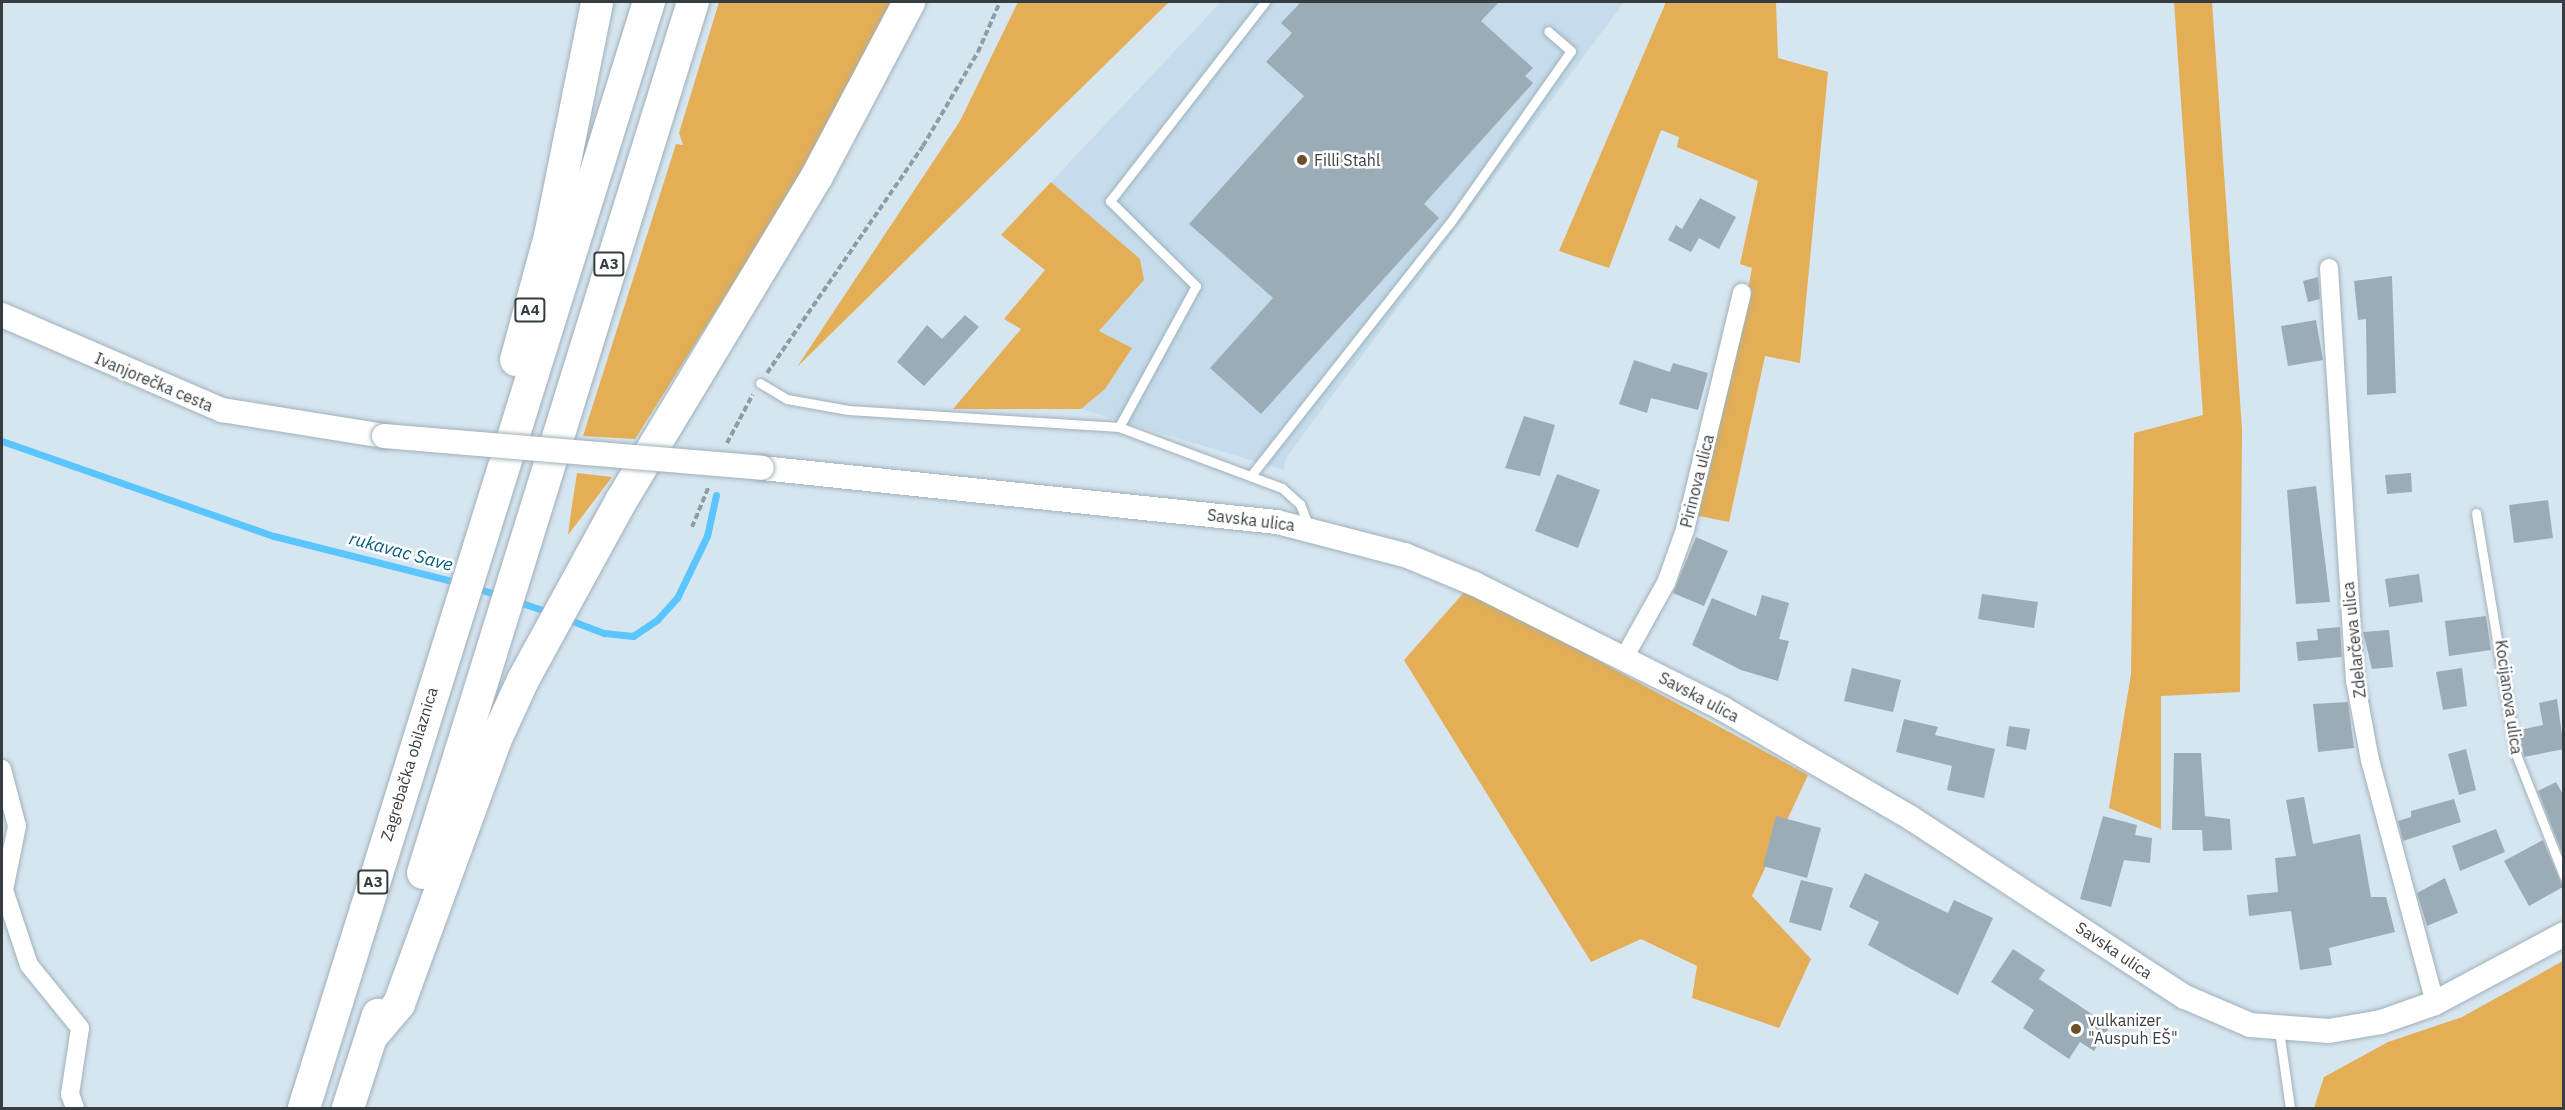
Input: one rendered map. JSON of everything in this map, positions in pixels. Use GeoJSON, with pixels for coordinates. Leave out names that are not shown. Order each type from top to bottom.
{"type":"FeatureCollection","features":[{"type":"Feature","properties":{"kind":"highway","name":"A4"},"geometry":{"type":"LineString","coordinates":[[480,514],[550,236],[597,2]]}},
{"type":"Feature","properties":{"kind":"highway","name":"A3"},"geometry":{"type":"LineString","coordinates":[[480,514],[649,2]]}},
{"type":"Feature","properties":{"kind":"highway","name":"A3"},"geometry":{"type":"LineString","coordinates":[[348,1108],[531,529],[693,2]]}},
{"type":"Feature","properties":{"kind":"highway"},"geometry":{"type":"LineString","coordinates":[[372,1036],[399,1004],[482,774],[523,680],[595,547],[817,176],[909,2]]}},
{"type":"Feature","properties":{"kind":"highway","name":"Zagrebačka obilaznica"},"geometry":{"type":"LineString","coordinates":[[304,1108],[473,556],[480,514]]}},
{"type":"Feature","properties":{"kind":"main road","name":"Ivanjorečka cesta"},"geometry":{"type":"LineString","coordinates":[[2,315],[222,410],[384,436],[762,468]]}},
{"type":"Feature","properties":{"kind":"main road","name":"Savska ulica"},"geometry":{"type":"LineString","coordinates":[[762,468],[1309,528],[1430,565],[1624,658],[1911,818],[2185,997],[2229,1018],[2279,1030],[2352,1028],[2435,1003],[2564,934]]}},
{"type":"Feature","properties":{"kind":"street","name":"Zdelarčeva ulica"},"geometry":{"type":"LineString","coordinates":[[2329,268],[2355,680],[2370,760],[2435,1003]]}},
{"type":"Feature","properties":{"kind":"street","name":"Pirinova ulica"},"geometry":{"type":"LineString","coordinates":[[1624,658],[1666,583],[1685,530],[1742,293]]}},
{"type":"Feature","properties":{"kind":"street"},"geometry":{"type":"LineString","coordinates":[[2,769],[17,826],[4,890],[29,964],[80,1028],[70,1094],[75,1108]]}},
{"type":"Feature","properties":{"kind":"lane"},"geometry":{"type":"LineString","coordinates":[[1119,427],[1196,286],[1110,201],[1265,2]]}},
{"type":"Feature","properties":{"kind":"lane"},"geometry":{"type":"LineString","coordinates":[[1253,473],[1450,223],[1571,51],[1548,31]]}},
{"type":"Feature","properties":{"kind":"lane"},"geometry":{"type":"LineString","coordinates":[[760,383],[788,399],[848,410],[1119,427],[1253,473],[1300,504],[1309,528]]}},
{"type":"Feature","properties":{"kind":"lane","name":"Kocijanova ulica"},"geometry":{"type":"LineString","coordinates":[[2476,513],[2516,754],[2564,876]]}},
{"type":"Feature","properties":{"kind":"lane"},"geometry":{"type":"LineString","coordinates":[[2279,1030],[2290,1108]]}},
{"type":"Feature","properties":{"kind":"path"},"geometry":{"type":"LineString","coordinates":[[723,453],[760,383],[923,146],[978,52],[1000,2]]}},
{"type":"Feature","properties":{"kind":"path"},"geometry":{"type":"LineString","coordinates":[[692,527],[714,474]]}},
{"type":"Feature","properties":{"kind":"shaded area"},"geometry":{"type":"Polygon","coordinates":[[[719,2],[892,2],[789,195],[635,439],[583,436],[676,144],[683,145],[679,133],[719,2]]]}},
{"type":"Feature","properties":{"kind":"shaded area"},"geometry":{"type":"Polygon","coordinates":[[[1018,2],[1169,2],[797,367],[960,121],[1018,2]]]}},
{"type":"Feature","properties":{"kind":"shaded area"},"geometry":{"type":"Polygon","coordinates":[[[1221,2],[1624,2],[1286,458],[1284,470],[1081,409],[1105,389],[1132,348],[1099,331],[1144,280],[1140,259],[1051,182],[1221,2]]]}},
{"type":"Feature","properties":{"kind":"shaded area"},"geometry":{"type":"Polygon","coordinates":[[[1666,2],[1776,2],[1778,58],[1828,72],[1800,363],[1765,356],[1729,522],[1694,515],[1736,354],[1752,268],[1740,264],[1758,181],[1677,147],[1679,137],[1661,130],[1609,268],[1559,251],[1666,2]]]}},
{"type":"Feature","properties":{"kind":"shaded area"},"geometry":{"type":"Polygon","coordinates":[[[2174,2],[2212,2],[2242,429],[2240,692],[2161,696],[2161,829],[2109,808],[2131,674],[2134,433],[2203,415],[2174,2]]]}},
{"type":"Feature","properties":{"kind":"shaded area"},"geometry":{"type":"Polygon","coordinates":[[[1051,182],[1140,259],[1144,280],[1099,331],[1132,348],[1105,389],[1081,409],[953,409],[1021,329],[1004,319],[1045,270],[1001,235],[1051,182]]]}},
{"type":"Feature","properties":{"kind":"shaded area"},"geometry":{"type":"Polygon","coordinates":[[[577,473],[612,477],[568,535],[571,512],[577,473]]]}},
{"type":"Feature","properties":{"kind":"shaded area"},"geometry":{"type":"Polygon","coordinates":[[[1467,589],[1808,775],[1752,896],[1811,959],[1779,1028],[1692,998],[1697,966],[1641,939],[1591,962],[1404,660],[1467,589]]]}},
{"type":"Feature","properties":{"kind":"shaded area"},"geometry":{"type":"Polygon","coordinates":[[[2563,961],[2563,1108],[2314,1108],[2324,1077],[2388,1042],[2462,1017],[2563,961]]]}},
{"type":"Feature","properties":{"kind":"building"},"geometry":{"type":"Polygon","coordinates":[[[1301,2],[1499,2],[1481,21],[1533,68],[1525,76],[1533,83],[1424,204],[1439,218],[1261,414],[1210,368],[1273,298],[1189,224],[1304,96],[1266,62],[1292,33],[1281,23],[1301,2]]]}},
{"type":"Feature","properties":{"kind":"building"},"geometry":{"type":"Polygon","coordinates":[[[1700,198],[1736,217],[1719,249],[1699,238],[1691,252],[1668,240],[1676,225],[1682,229],[1700,198]]]}},
{"type":"Feature","properties":{"kind":"building"},"geometry":{"type":"Polygon","coordinates":[[[2392,276],[2396,393],[2367,395],[2366,319],[2358,320],[2354,281],[2392,276]]]}},
{"type":"Feature","properties":{"kind":"building"},"geometry":{"type":"Polygon","coordinates":[[[2318,277],[2320,299],[2308,302],[2303,281],[2318,277]]]}},
{"type":"Feature","properties":{"kind":"building"},"geometry":{"type":"Polygon","coordinates":[[[965,315],[979,327],[924,386],[897,362],[927,325],[942,339],[965,315]]]}},
{"type":"Feature","properties":{"kind":"building"},"geometry":{"type":"Polygon","coordinates":[[[2316,320],[2323,360],[2288,366],[2281,326],[2316,320]]]}},
{"type":"Feature","properties":{"kind":"building"},"geometry":{"type":"Polygon","coordinates":[[[1634,360],[1670,372],[1673,363],[1708,373],[1698,410],[1651,398],[1647,413],[1619,404],[1634,360]]]}},
{"type":"Feature","properties":{"kind":"building"},"geometry":{"type":"Polygon","coordinates":[[[1524,416],[1555,425],[1540,476],[1505,468],[1524,416]]]}},
{"type":"Feature","properties":{"kind":"building"},"geometry":{"type":"Polygon","coordinates":[[[2411,473],[2412,492],[2387,494],[2385,475],[2411,473]]]}},
{"type":"Feature","properties":{"kind":"building"},"geometry":{"type":"Polygon","coordinates":[[[1557,474],[1600,490],[1578,548],[1535,531],[1557,474]]]}},
{"type":"Feature","properties":{"kind":"building"},"geometry":{"type":"Polygon","coordinates":[[[2316,486],[2330,602],[2296,604],[2287,490],[2316,486]]]}},
{"type":"Feature","properties":{"kind":"building"},"geometry":{"type":"Polygon","coordinates":[[[2548,500],[2553,538],[2514,543],[2509,505],[2548,500]]]}},
{"type":"Feature","properties":{"kind":"building"},"geometry":{"type":"Polygon","coordinates":[[[1696,537],[1728,551],[1704,606],[1673,593],[1696,537]]]}},
{"type":"Feature","properties":{"kind":"building"},"geometry":{"type":"Polygon","coordinates":[[[2419,574],[2423,602],[2389,607],[2385,579],[2419,574]]]}},
{"type":"Feature","properties":{"kind":"building"},"geometry":{"type":"Polygon","coordinates":[[[1982,594],[2038,602],[2034,628],[1978,619],[1982,594]]]}},
{"type":"Feature","properties":{"kind":"building"},"geometry":{"type":"Polygon","coordinates":[[[1762,595],[1789,603],[1779,639],[1789,641],[1778,681],[1741,670],[1692,645],[1712,598],[1756,616],[1762,595]]]}},
{"type":"Feature","properties":{"kind":"building"},"geometry":{"type":"Polygon","coordinates":[[[2486,616],[2491,650],[2449,656],[2445,621],[2486,616]]]}},
{"type":"Feature","properties":{"kind":"building"},"geometry":{"type":"Polygon","coordinates":[[[2340,627],[2342,657],[2298,661],[2296,642],[2318,640],[2317,629],[2340,627]]]}},
{"type":"Feature","properties":{"kind":"building"},"geometry":{"type":"Polygon","coordinates":[[[2389,630],[2393,667],[2372,669],[2363,632],[2389,630]]]}},
{"type":"Feature","properties":{"kind":"building"},"geometry":{"type":"Polygon","coordinates":[[[1852,668],[1901,680],[1893,712],[1844,701],[1852,668]]]}},
{"type":"Feature","properties":{"kind":"building"},"geometry":{"type":"Polygon","coordinates":[[[2462,668],[2467,706],[2443,710],[2436,672],[2462,668]]]}},
{"type":"Feature","properties":{"kind":"building"},"geometry":{"type":"Polygon","coordinates":[[[2557,699],[2564,749],[2524,757],[2519,730],[2543,725],[2539,703],[2557,699]]]}},
{"type":"Feature","properties":{"kind":"building"},"geometry":{"type":"Polygon","coordinates":[[[2348,702],[2354,748],[2318,752],[2313,704],[2348,702]]]}},
{"type":"Feature","properties":{"kind":"building"},"geometry":{"type":"Polygon","coordinates":[[[1904,719],[1938,727],[1935,735],[1995,749],[1984,798],[1947,790],[1952,766],[1896,752],[1904,719]]]}},
{"type":"Feature","properties":{"kind":"building"},"geometry":{"type":"Polygon","coordinates":[[[2009,726],[2030,729],[2026,750],[2006,746],[2009,726]]]}},
{"type":"Feature","properties":{"kind":"building"},"geometry":{"type":"Polygon","coordinates":[[[2466,749],[2476,790],[2459,795],[2448,754],[2466,749]]]}},
{"type":"Feature","properties":{"kind":"building"},"geometry":{"type":"Polygon","coordinates":[[[2174,753],[2201,753],[2205,816],[2230,819],[2232,850],[2203,851],[2202,830],[2172,830],[2174,753]]]}},
{"type":"Feature","properties":{"kind":"building"},"geometry":{"type":"Polygon","coordinates":[[[2556,782],[2564,796],[2562,853],[2538,791],[2556,782]]]}},
{"type":"Feature","properties":{"kind":"building"},"geometry":{"type":"Polygon","coordinates":[[[2304,797],[2313,844],[2360,834],[2371,897],[2386,897],[2395,932],[2329,948],[2332,965],[2300,970],[2291,911],[2249,916],[2247,895],[2278,892],[2275,858],[2296,856],[2286,800],[2304,797]]]}},
{"type":"Feature","properties":{"kind":"building"},"geometry":{"type":"Polygon","coordinates":[[[2454,799],[2461,822],[2403,841],[2398,821],[2411,817],[2411,811],[2454,799]]]}},
{"type":"Feature","properties":{"kind":"building"},"geometry":{"type":"Polygon","coordinates":[[[1776,816],[1821,828],[1807,878],[1763,866],[1776,816]]]}},
{"type":"Feature","properties":{"kind":"building"},"geometry":{"type":"Polygon","coordinates":[[[2103,816],[2137,825],[2135,835],[2152,838],[2150,863],[2124,860],[2111,907],[2080,899],[2103,816]]]}},
{"type":"Feature","properties":{"kind":"building"},"geometry":{"type":"Polygon","coordinates":[[[2496,829],[2505,852],[2460,871],[2452,846],[2496,829]]]}},
{"type":"Feature","properties":{"kind":"building"},"geometry":{"type":"Polygon","coordinates":[[[2543,840],[2563,887],[2529,906],[2504,861],[2543,840]]]}},
{"type":"Feature","properties":{"kind":"building"},"geometry":{"type":"Polygon","coordinates":[[[1865,873],[1948,913],[1954,900],[1993,918],[1958,995],[1868,945],[1879,922],[1849,907],[1865,873]]]}},
{"type":"Feature","properties":{"kind":"building"},"geometry":{"type":"Polygon","coordinates":[[[2445,878],[2458,913],[2427,926],[2417,893],[2445,878]]]}},
{"type":"Feature","properties":{"kind":"building"},"geometry":{"type":"Polygon","coordinates":[[[1801,880],[1833,888],[1821,931],[1789,922],[1801,880]]]}},
{"type":"Feature","properties":{"kind":"building"},"geometry":{"type":"Polygon","coordinates":[[[2013,949],[2045,970],[2039,979],[2110,1026],[2094,1051],[2080,1042],[2069,1059],[2023,1028],[2034,1010],[1991,982],[2013,949]]]}},
{"type":"Feature","properties":{"kind":"waterway","name":"rukavac Save"},"geometry":{"type":"LineString","coordinates":[[2,441],[274,536],[460,583]]}},
{"type":"Feature","properties":{"kind":"waterway","name":"rukavac Save"},"geometry":{"type":"LineString","coordinates":[[567,619],[604,633],[633,636],[657,620],[677,598],[707,536],[716,495]]}},
{"type":"Feature","properties":{"kind":"waterway","name":"rukavac Save"},"geometry":{"type":"LineString","coordinates":[[473,587],[500,596]]}},
{"type":"Feature","properties":{"kind":"waterway","name":"rukavac Save"},"geometry":{"type":"LineString","coordinates":[[516,601],[551,613]]}},
{"type":"Feature","properties":{"kind":"place","name":"Filli Stahl"},"geometry":{"type":"Point","coordinates":[1302,160]}},
{"type":"Feature","properties":{"kind":"place","name":"vulkanizer \"Auspuh EŠ\""},"geometry":{"type":"Point","coordinates":[2076,1029]}}]}
